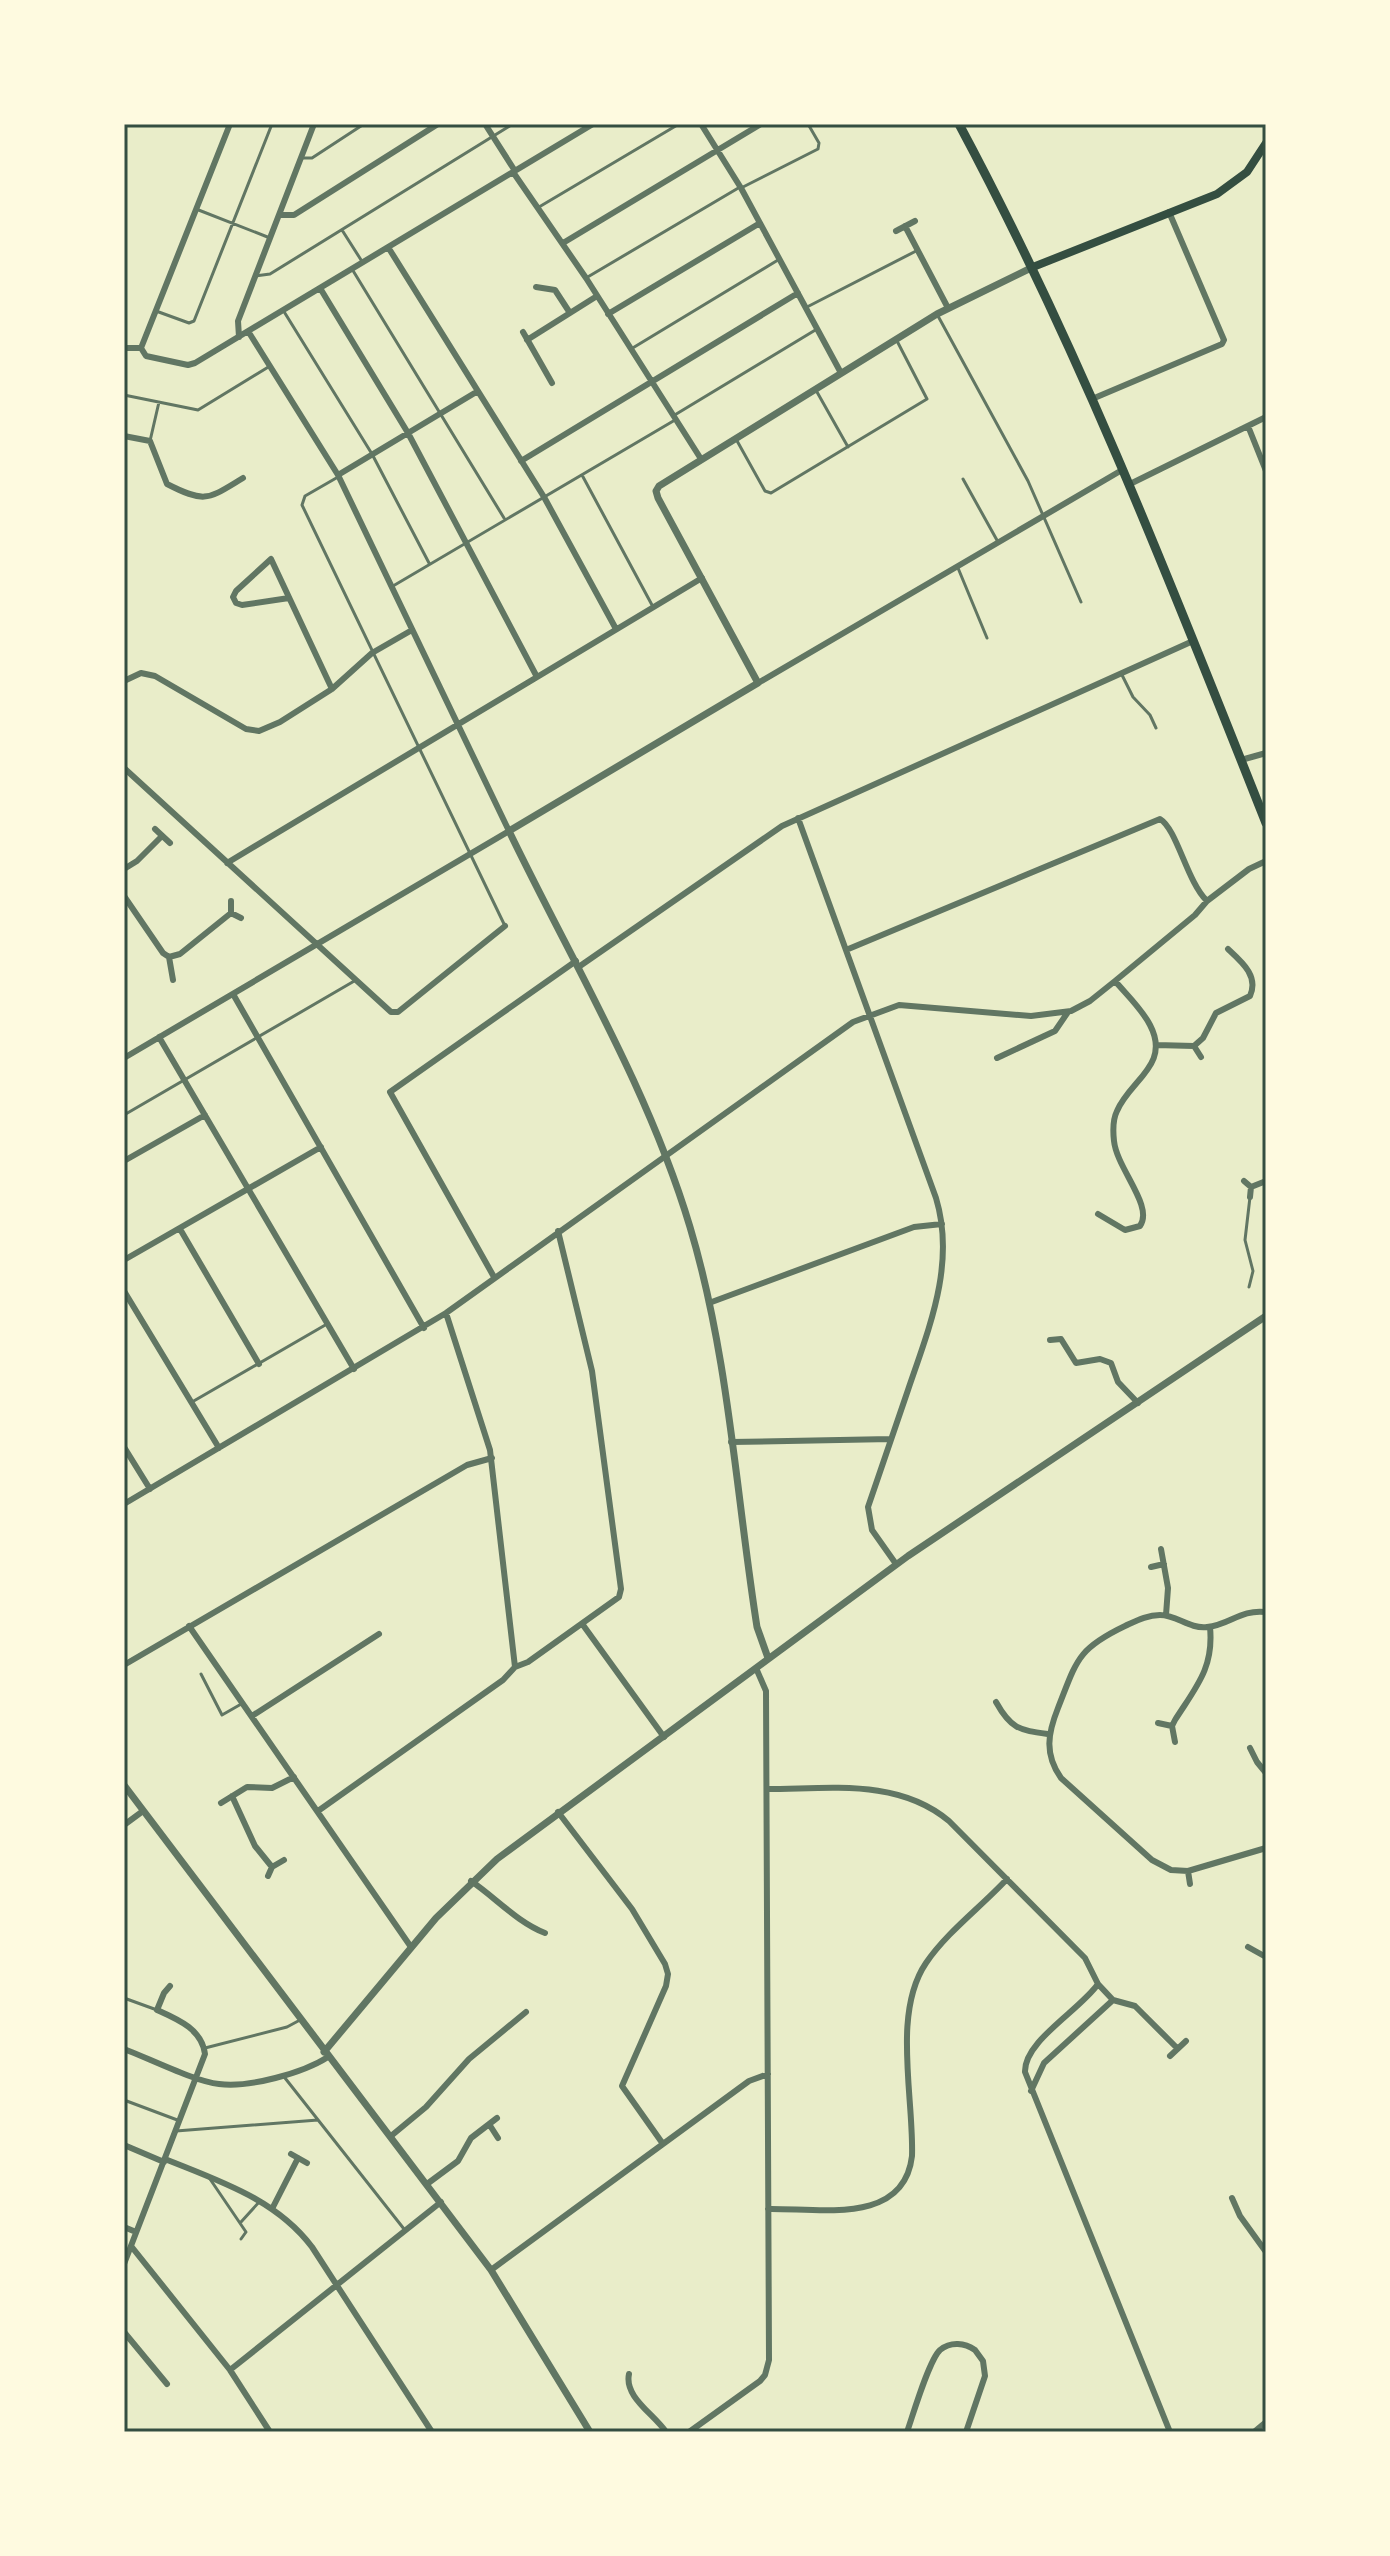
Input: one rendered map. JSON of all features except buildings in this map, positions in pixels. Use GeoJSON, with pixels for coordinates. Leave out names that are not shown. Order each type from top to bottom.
{"type":"FeatureCollection","features":[{"type":"Feature","properties":{"kind":"main road"},"geometry":{"type":"LineString","coordinates":[[959,124],[1033,267],[1092,399],[1266,823]]}},
{"type":"Feature","properties":{"kind":"main road"},"geometry":{"type":"LineString","coordinates":[[1033,267],[1217,194],[1247,172],[1266,143]]}},
{"type":"Feature","properties":{"kind":"street"},"geometry":{"type":"LineString","coordinates":[[141,348],[230,124]]}},
{"type":"Feature","properties":{"kind":"street"},"geometry":{"type":"LineString","coordinates":[[239,337],[238,321],[314,124]]}},
{"type":"Feature","properties":{"kind":"street"},"geometry":{"type":"LineString","coordinates":[[279,215],[294,215],[438,124]]}},
{"type":"Feature","properties":{"kind":"street"},"geometry":{"type":"LineString","coordinates":[[485,124],[701,459]]}},
{"type":"Feature","properties":{"kind":"street"},"geometry":{"type":"LineString","coordinates":[[141,348],[146,356],[191,365],[593,124]]}},
{"type":"Feature","properties":{"kind":"street"},"geometry":{"type":"LineString","coordinates":[[701,124],[741,188],[841,373]]}},
{"type":"Feature","properties":{"kind":"street"},"geometry":{"type":"LineString","coordinates":[[563,243],[761,124]]}},
{"type":"Feature","properties":{"kind":"street"},"geometry":{"type":"LineString","coordinates":[[1092,399],[1222,344],[1224,340],[1169,212]]}},
{"type":"Feature","properties":{"kind":"street"},"geometry":{"type":"LineString","coordinates":[[896,231],[915,221]]}},
{"type":"Feature","properties":{"kind":"street"},"geometry":{"type":"LineString","coordinates":[[608,314],[760,223]]}},
{"type":"Feature","properties":{"kind":"street"},"geometry":{"type":"LineString","coordinates":[[905,226],[948,308]]}},
{"type":"Feature","properties":{"kind":"street"},"geometry":{"type":"LineString","coordinates":[[388,247],[544,497],[616,629]]}},
{"type":"Feature","properties":{"kind":"street"},"geometry":{"type":"LineString","coordinates":[[758,683],[656,491],[662,483],[937,314],[1033,267]]}},
{"type":"Feature","properties":{"kind":"street"},"geometry":{"type":"LineString","coordinates":[[536,287],[555,290],[570,313]]}},
{"type":"Feature","properties":{"kind":"street"},"geometry":{"type":"LineString","coordinates":[[320,288],[408,433],[537,677]]}},
{"type":"Feature","properties":{"kind":"street"},"geometry":{"type":"LineString","coordinates":[[521,461],[798,293]]}},
{"type":"Feature","properties":{"kind":"street"},"geometry":{"type":"LineString","coordinates":[[527,340],[597,296]]}},
{"type":"Feature","properties":{"kind":"street"},"geometry":{"type":"LineString","coordinates":[[248,331],[338,476],[539,892],[578,963],[665,1156],[690,1226],[709,1303],[721,1363],[757,1627],[768,1658]]}},
{"type":"Feature","properties":{"kind":"street"},"geometry":{"type":"LineString","coordinates":[[523,332],[552,383]]}},
{"type":"Feature","properties":{"kind":"street"},"geometry":{"type":"LineString","coordinates":[[124,348],[141,348]]}},
{"type":"Feature","properties":{"kind":"street"},"geometry":{"type":"LineString","coordinates":[[338,476],[478,391]]}},
{"type":"Feature","properties":{"kind":"street"},"geometry":{"type":"LineString","coordinates":[[1128,485],[1266,417]]}},
{"type":"Feature","properties":{"kind":"street"},"geometry":{"type":"LineString","coordinates":[[1248,426],[1266,471]]}},
{"type":"Feature","properties":{"kind":"street"},"geometry":{"type":"LineString","coordinates":[[124,436],[150,441],[161,474],[172,486],[208,498],[243,478]]}},
{"type":"Feature","properties":{"kind":"street"},"geometry":{"type":"LineString","coordinates":[[124,1058],[1122,470]]}},
{"type":"Feature","properties":{"kind":"street"},"geometry":{"type":"LineString","coordinates":[[289,598],[242,605],[236,603],[233,597],[271,559],[332,689]]}},
{"type":"Feature","properties":{"kind":"street"},"geometry":{"type":"LineString","coordinates":[[227,863],[702,578]]}},
{"type":"Feature","properties":{"kind":"street"},"geometry":{"type":"LineString","coordinates":[[124,681],[141,673],[155,676],[252,730],[272,727],[332,689],[372,653],[412,630]]}},
{"type":"Feature","properties":{"kind":"street"},"geometry":{"type":"LineString","coordinates":[[494,1277],[390,1092],[772,832],[1193,641]]}},
{"type":"Feature","properties":{"kind":"street"},"geometry":{"type":"LineString","coordinates":[[1241,760],[1266,753]]}},
{"type":"Feature","properties":{"kind":"street"},"geometry":{"type":"LineString","coordinates":[[124,768],[394,1013],[505,926]]}},
{"type":"Feature","properties":{"kind":"street"},"geometry":{"type":"LineString","coordinates":[[798,818],[936,1198],[942,1224],[943,1257],[938,1299],[867,1512],[872,1530],[896,1564]]}},
{"type":"Feature","properties":{"kind":"street"},"geometry":{"type":"LineString","coordinates":[[846,950],[1156,820],[1166,823],[1194,887],[1207,901]]}},
{"type":"Feature","properties":{"kind":"street"},"geometry":{"type":"LineString","coordinates":[[155,829],[170,843]]}},
{"type":"Feature","properties":{"kind":"street"},"geometry":{"type":"LineString","coordinates":[[124,869],[137,861],[162,836]]}},
{"type":"Feature","properties":{"kind":"street"},"geometry":{"type":"LineString","coordinates":[[124,1504],[424,1328],[847,1026],[899,1005],[1031,1016],[1068,1012],[1090,1001],[1195,915],[1207,901],[1249,869],[1266,861]]}},
{"type":"Feature","properties":{"kind":"street"},"geometry":{"type":"LineString","coordinates":[[124,896],[163,953],[169,957],[173,980]]}},
{"type":"Feature","properties":{"kind":"street"},"geometry":{"type":"LineString","coordinates":[[231,901],[231,913]]}},
{"type":"Feature","properties":{"kind":"street"},"geometry":{"type":"LineString","coordinates":[[169,957],[180,954],[231,913]]}},
{"type":"Feature","properties":{"kind":"street"},"geometry":{"type":"LineString","coordinates":[[231,913],[241,918]]}},
{"type":"Feature","properties":{"kind":"street"},"geometry":{"type":"LineString","coordinates":[[1156,1045],[1194,1046],[1203,1038],[1216,1013],[1246,1000],[1252,990],[1249,971],[1228,949]]}},
{"type":"Feature","properties":{"kind":"street"},"geometry":{"type":"LineString","coordinates":[[1238,959],[1246,951]]}},
{"type":"Feature","properties":{"kind":"street"},"geometry":{"type":"LineString","coordinates":[[1098,1214],[1120,1229],[1131,1230],[1140,1226],[1145,1215],[1143,1204],[1118,1159],[1114,1130],[1116,1112],[1147,1071],[1156,1045],[1148,1020],[1115,981]]}},
{"type":"Feature","properties":{"kind":"street"},"geometry":{"type":"LineString","coordinates":[[233,994],[424,1328]]}},
{"type":"Feature","properties":{"kind":"street"},"geometry":{"type":"LineString","coordinates":[[997,1058],[1055,1031],[1068,1012]]}},
{"type":"Feature","properties":{"kind":"street"},"geometry":{"type":"LineString","coordinates":[[159,1037],[354,1369]]}},
{"type":"Feature","properties":{"kind":"street"},"geometry":{"type":"LineString","coordinates":[[1194,1046],[1201,1057]]}},
{"type":"Feature","properties":{"kind":"street"},"geometry":{"type":"LineString","coordinates":[[1106,1109],[1116,1112]]}},
{"type":"Feature","properties":{"kind":"street"},"geometry":{"type":"LineString","coordinates":[[124,1161],[205,1115]]}},
{"type":"Feature","properties":{"kind":"street"},"geometry":{"type":"LineString","coordinates":[[124,1260],[321,1147]]}},
{"type":"Feature","properties":{"kind":"street"},"geometry":{"type":"LineString","coordinates":[[1244,1181],[1251,1187]]}},
{"type":"Feature","properties":{"kind":"street"},"geometry":{"type":"LineString","coordinates":[[1251,1187],[1266,1181]]}},
{"type":"Feature","properties":{"kind":"street"},"geometry":{"type":"LineString","coordinates":[[1250,1197],[1251,1187]]}},
{"type":"Feature","properties":{"kind":"street"},"geometry":{"type":"LineString","coordinates":[[1103,1232],[1109,1222]]}},
{"type":"Feature","properties":{"kind":"street"},"geometry":{"type":"LineString","coordinates":[[709,1303],[914,1227],[942,1224]]}},
{"type":"Feature","properties":{"kind":"street"},"geometry":{"type":"LineString","coordinates":[[180,1229],[259,1364]]}},
{"type":"Feature","properties":{"kind":"street"},"geometry":{"type":"LineString","coordinates":[[318,1811],[503,1680],[515,1667],[528,1662],[617,1600],[621,1589],[592,1371],[558,1231]]}},
{"type":"Feature","properties":{"kind":"street"},"geometry":{"type":"LineString","coordinates":[[124,1291],[219,1448]]}},
{"type":"Feature","properties":{"kind":"street"},"geometry":{"type":"LineString","coordinates":[[446,1313],[492,1458],[515,1667]]}},
{"type":"Feature","properties":{"kind":"street"},"geometry":{"type":"LineString","coordinates":[[124,2049],[197,2077],[226,2084],[283,2075],[312,2066],[326,2054],[411,1947],[471,1881],[558,1812],[896,1564],[1266,1316]]}},
{"type":"Feature","properties":{"kind":"street"},"geometry":{"type":"LineString","coordinates":[[1050,1340],[1061,1339],[1073,1360],[1079,1364],[1100,1359],[1111,1363],[1118,1382],[1138,1403]]}},
{"type":"Feature","properties":{"kind":"street"},"geometry":{"type":"LineString","coordinates":[[731,1442],[891,1439]]}},
{"type":"Feature","properties":{"kind":"street"},"geometry":{"type":"LineString","coordinates":[[124,1447],[150,1489]]}},
{"type":"Feature","properties":{"kind":"street"},"geometry":{"type":"LineString","coordinates":[[124,1665],[467,1465],[492,1458]]}},
{"type":"Feature","properties":{"kind":"street"},"geometry":{"type":"LineString","coordinates":[[1161,1549],[1168,1594],[1166,1615]]}},
{"type":"Feature","properties":{"kind":"street"},"geometry":{"type":"LineString","coordinates":[[1151,1567],[1164,1564]]}},
{"type":"Feature","properties":{"kind":"street"},"geometry":{"type":"LineString","coordinates":[[1266,1612],[1246,1612],[1210,1627],[1188,1625],[1166,1615],[1141,1619],[1095,1641],[1077,1654],[1048,1734],[1051,1758],[1061,1778],[1157,1863],[1171,1870],[1188,1871],[1266,1848]]}},
{"type":"Feature","properties":{"kind":"street"},"geometry":{"type":"LineString","coordinates":[[583,1625],[664,1737]]}},
{"type":"Feature","properties":{"kind":"street"},"geometry":{"type":"LineString","coordinates":[[189,1626],[411,1947]]}},
{"type":"Feature","properties":{"kind":"street"},"geometry":{"type":"LineString","coordinates":[[1175,1742],[1172,1726],[1208,1665],[1212,1646],[1210,1627]]}},
{"type":"Feature","properties":{"kind":"street"},"geometry":{"type":"LineString","coordinates":[[252,1716],[379,1634]]}},
{"type":"Feature","properties":{"kind":"street"},"geometry":{"type":"LineString","coordinates":[[689,2432],[755,2386],[768,2368],[766,1691],[756,1668]]}},
{"type":"Feature","properties":{"kind":"street"},"geometry":{"type":"LineString","coordinates":[[996,1702],[1004,1716],[1018,1729],[1048,1734]]}},
{"type":"Feature","properties":{"kind":"street"},"geometry":{"type":"LineString","coordinates":[[995,1721],[1004,1716]]}},
{"type":"Feature","properties":{"kind":"street"},"geometry":{"type":"LineString","coordinates":[[1158,1723],[1172,1726]]}},
{"type":"Feature","properties":{"kind":"street"},"geometry":{"type":"LineString","coordinates":[[1250,1748],[1266,1773]]}},
{"type":"Feature","properties":{"kind":"street"},"geometry":{"type":"LineString","coordinates":[[1247,1766],[1257,1762]]}},
{"type":"Feature","properties":{"kind":"street"},"geometry":{"type":"LineString","coordinates":[[221,1803],[247,1787],[272,1788],[294,1777]]}},
{"type":"Feature","properties":{"kind":"street"},"geometry":{"type":"LineString","coordinates":[[124,1785],[491,2270],[590,2432]]}},
{"type":"Feature","properties":{"kind":"street"},"geometry":{"type":"LineString","coordinates":[[767,1789],[875,1789],[932,1808],[949,1821],[1085,1958],[1098,1984],[1113,2000],[1135,2006],[1177,2048]]}},
{"type":"Feature","properties":{"kind":"street"},"geometry":{"type":"LineString","coordinates":[[232,1796],[255,1846],[272,1867]]}},
{"type":"Feature","properties":{"kind":"street"},"geometry":{"type":"LineString","coordinates":[[124,1825],[143,1811]]}},
{"type":"Feature","properties":{"kind":"street"},"geometry":{"type":"LineString","coordinates":[[558,1812],[632,1909],[667,1969],[666,1986],[622,2086],[663,2144]]}},
{"type":"Feature","properties":{"kind":"street"},"geometry":{"type":"LineString","coordinates":[[268,1876],[272,1867],[284,1860]]}},
{"type":"Feature","properties":{"kind":"street"},"geometry":{"type":"LineString","coordinates":[[1188,1871],[1190,1884]]}},
{"type":"Feature","properties":{"kind":"street"},"geometry":{"type":"LineString","coordinates":[[768,2209],[869,2207],[888,2199],[903,2184],[912,2156],[908,2029],[913,1991],[927,1961],[1007,1879]]}},
{"type":"Feature","properties":{"kind":"street"},"geometry":{"type":"LineString","coordinates":[[471,1881],[492,1895],[523,1924],[545,1933]]}},
{"type":"Feature","properties":{"kind":"street"},"geometry":{"type":"LineString","coordinates":[[1248,1947],[1266,1957]]}},
{"type":"Feature","properties":{"kind":"street"},"geometry":{"type":"LineString","coordinates":[[1098,1984],[1079,2006],[1036,2044],[1027,2057],[1025,2072],[1170,2432]]}},
{"type":"Feature","properties":{"kind":"street"},"geometry":{"type":"LineString","coordinates":[[124,2264],[204,2059],[205,2048],[187,2023],[157,2010],[170,1986]]}},
{"type":"Feature","properties":{"kind":"street"},"geometry":{"type":"LineString","coordinates":[[1031,2091],[1044,2063],[1113,2000]]}},
{"type":"Feature","properties":{"kind":"street"},"geometry":{"type":"LineString","coordinates":[[391,2136],[426,2107],[469,2059],[526,2012]]}},
{"type":"Feature","properties":{"kind":"street"},"geometry":{"type":"LineString","coordinates":[[1170,2056],[1186,2041]]}},
{"type":"Feature","properties":{"kind":"street"},"geometry":{"type":"LineString","coordinates":[[491,2270],[749,2081],[768,2074]]}},
{"type":"Feature","properties":{"kind":"street"},"geometry":{"type":"LineString","coordinates":[[427,2184],[458,2161],[471,2138],[497,2118]]}},
{"type":"Feature","properties":{"kind":"street"},"geometry":{"type":"LineString","coordinates":[[489,2124],[498,2138]]}},
{"type":"Feature","properties":{"kind":"street"},"geometry":{"type":"LineString","coordinates":[[124,2145],[209,2177],[273,2207],[307,2240],[432,2432]]}},
{"type":"Feature","properties":{"kind":"street"},"geometry":{"type":"LineString","coordinates":[[291,2154],[307,2163]]}},
{"type":"Feature","properties":{"kind":"street"},"geometry":{"type":"LineString","coordinates":[[273,2207],[298,2158]]}},
{"type":"Feature","properties":{"kind":"street"},"geometry":{"type":"LineString","coordinates":[[1232,2198],[1240,2216],[1266,2252]]}},
{"type":"Feature","properties":{"kind":"street"},"geometry":{"type":"LineString","coordinates":[[230,2370],[441,2202]]}},
{"type":"Feature","properties":{"kind":"street"},"geometry":{"type":"LineString","coordinates":[[124,2227],[136,2232]]}},
{"type":"Feature","properties":{"kind":"street"},"geometry":{"type":"LineString","coordinates":[[131,2246],[230,2370],[270,2432]]}},
{"type":"Feature","properties":{"kind":"street"},"geometry":{"type":"LineString","coordinates":[[124,2332],[167,2384]]}},
{"type":"Feature","properties":{"kind":"street"},"geometry":{"type":"LineString","coordinates":[[907,2432],[934,2357],[944,2348],[964,2344],[981,2356],[986,2371],[966,2432]]}},
{"type":"Feature","properties":{"kind":"street"},"geometry":{"type":"LineString","coordinates":[[151,2378],[158,2373]]}},
{"type":"Feature","properties":{"kind":"street"},"geometry":{"type":"LineString","coordinates":[[629,2374],[630,2389],[666,2432]]}},
{"type":"Feature","properties":{"kind":"street"},"geometry":{"type":"LineString","coordinates":[[645,2407],[652,2400]]}},
{"type":"Feature","properties":{"kind":"street"},"geometry":{"type":"LineString","coordinates":[[1254,2432],[1266,2422]]}},
{"type":"Feature","properties":{"kind":"lane"},"geometry":{"type":"LineString","coordinates":[[155,311],[189,323],[194,321],[272,124]]}},
{"type":"Feature","properties":{"kind":"lane"},"geometry":{"type":"LineString","coordinates":[[300,158],[312,158],[364,124]]}},
{"type":"Feature","properties":{"kind":"lane"},"geometry":{"type":"LineString","coordinates":[[255,276],[270,274],[513,124]]}},
{"type":"Feature","properties":{"kind":"lane"},"geometry":{"type":"LineString","coordinates":[[539,207],[679,124]]}},
{"type":"Feature","properties":{"kind":"lane"},"geometry":{"type":"LineString","coordinates":[[586,278],[741,188],[818,149],[819,143],[808,124]]}},
{"type":"Feature","properties":{"kind":"lane"},"geometry":{"type":"LineString","coordinates":[[196,209],[270,238]]}},
{"type":"Feature","properties":{"kind":"lane"},"geometry":{"type":"LineString","coordinates":[[342,230],[363,263]]}},
{"type":"Feature","properties":{"kind":"lane"},"geometry":{"type":"LineString","coordinates":[[806,308],[918,250]]}},
{"type":"Feature","properties":{"kind":"lane"},"geometry":{"type":"LineString","coordinates":[[631,349],[780,259]]}},
{"type":"Feature","properties":{"kind":"lane"},"geometry":{"type":"LineString","coordinates":[[352,269],[505,520]]}},
{"type":"Feature","properties":{"kind":"lane"},"geometry":{"type":"LineString","coordinates":[[283,310],[372,454],[429,564]]}},
{"type":"Feature","properties":{"kind":"lane"},"geometry":{"type":"LineString","coordinates":[[937,314],[1044,516],[1081,602]]}},
{"type":"Feature","properties":{"kind":"lane"},"geometry":{"type":"LineString","coordinates":[[391,587],[582,475],[817,329]]}},
{"type":"Feature","properties":{"kind":"lane"},"geometry":{"type":"LineString","coordinates":[[735,438],[768,493],[927,399],[896,339]]}},
{"type":"Feature","properties":{"kind":"lane"},"geometry":{"type":"LineString","coordinates":[[124,395],[198,410],[270,366]]}},
{"type":"Feature","properties":{"kind":"lane"},"geometry":{"type":"LineString","coordinates":[[815,388],[848,447]]}},
{"type":"Feature","properties":{"kind":"lane"},"geometry":{"type":"LineString","coordinates":[[150,441],[159,402]]}},
{"type":"Feature","properties":{"kind":"lane"},"geometry":{"type":"LineString","coordinates":[[582,475],[654,607]]}},
{"type":"Feature","properties":{"kind":"lane"},"geometry":{"type":"LineString","coordinates":[[338,476],[305,496],[302,505],[505,926]]}},
{"type":"Feature","properties":{"kind":"lane"},"geometry":{"type":"LineString","coordinates":[[963,479],[998,542]]}},
{"type":"Feature","properties":{"kind":"lane"},"geometry":{"type":"LineString","coordinates":[[957,566],[987,638]]}},
{"type":"Feature","properties":{"kind":"lane"},"geometry":{"type":"LineString","coordinates":[[1121,674],[1133,697],[1150,715],[1156,728]]}},
{"type":"Feature","properties":{"kind":"lane"},"geometry":{"type":"LineString","coordinates":[[124,1115],[356,980]]}},
{"type":"Feature","properties":{"kind":"lane"},"geometry":{"type":"LineString","coordinates":[[1249,1287],[1253,1276],[1245,1240],[1250,1197]]}},
{"type":"Feature","properties":{"kind":"lane"},"geometry":{"type":"LineString","coordinates":[[192,1402],[327,1324]]}},
{"type":"Feature","properties":{"kind":"lane"},"geometry":{"type":"LineString","coordinates":[[201,1674],[222,1715],[243,1703]]}},
{"type":"Feature","properties":{"kind":"lane"},"geometry":{"type":"LineString","coordinates":[[124,1998],[157,2010]]}},
{"type":"Feature","properties":{"kind":"lane"},"geometry":{"type":"LineString","coordinates":[[205,2048],[287,2027],[300,2020]]}},
{"type":"Feature","properties":{"kind":"lane"},"geometry":{"type":"LineString","coordinates":[[283,2075],[405,2231]]}},
{"type":"Feature","properties":{"kind":"lane"},"geometry":{"type":"LineString","coordinates":[[124,2100],[180,2121]]}},
{"type":"Feature","properties":{"kind":"lane"},"geometry":{"type":"LineString","coordinates":[[176,2131],[318,2120]]}},
{"type":"Feature","properties":{"kind":"lane"},"geometry":{"type":"LineString","coordinates":[[209,2177],[246,2234],[241,2239]]}},
{"type":"Feature","properties":{"kind":"lane"},"geometry":{"type":"LineString","coordinates":[[240,2223],[260,2201]]}}]}
